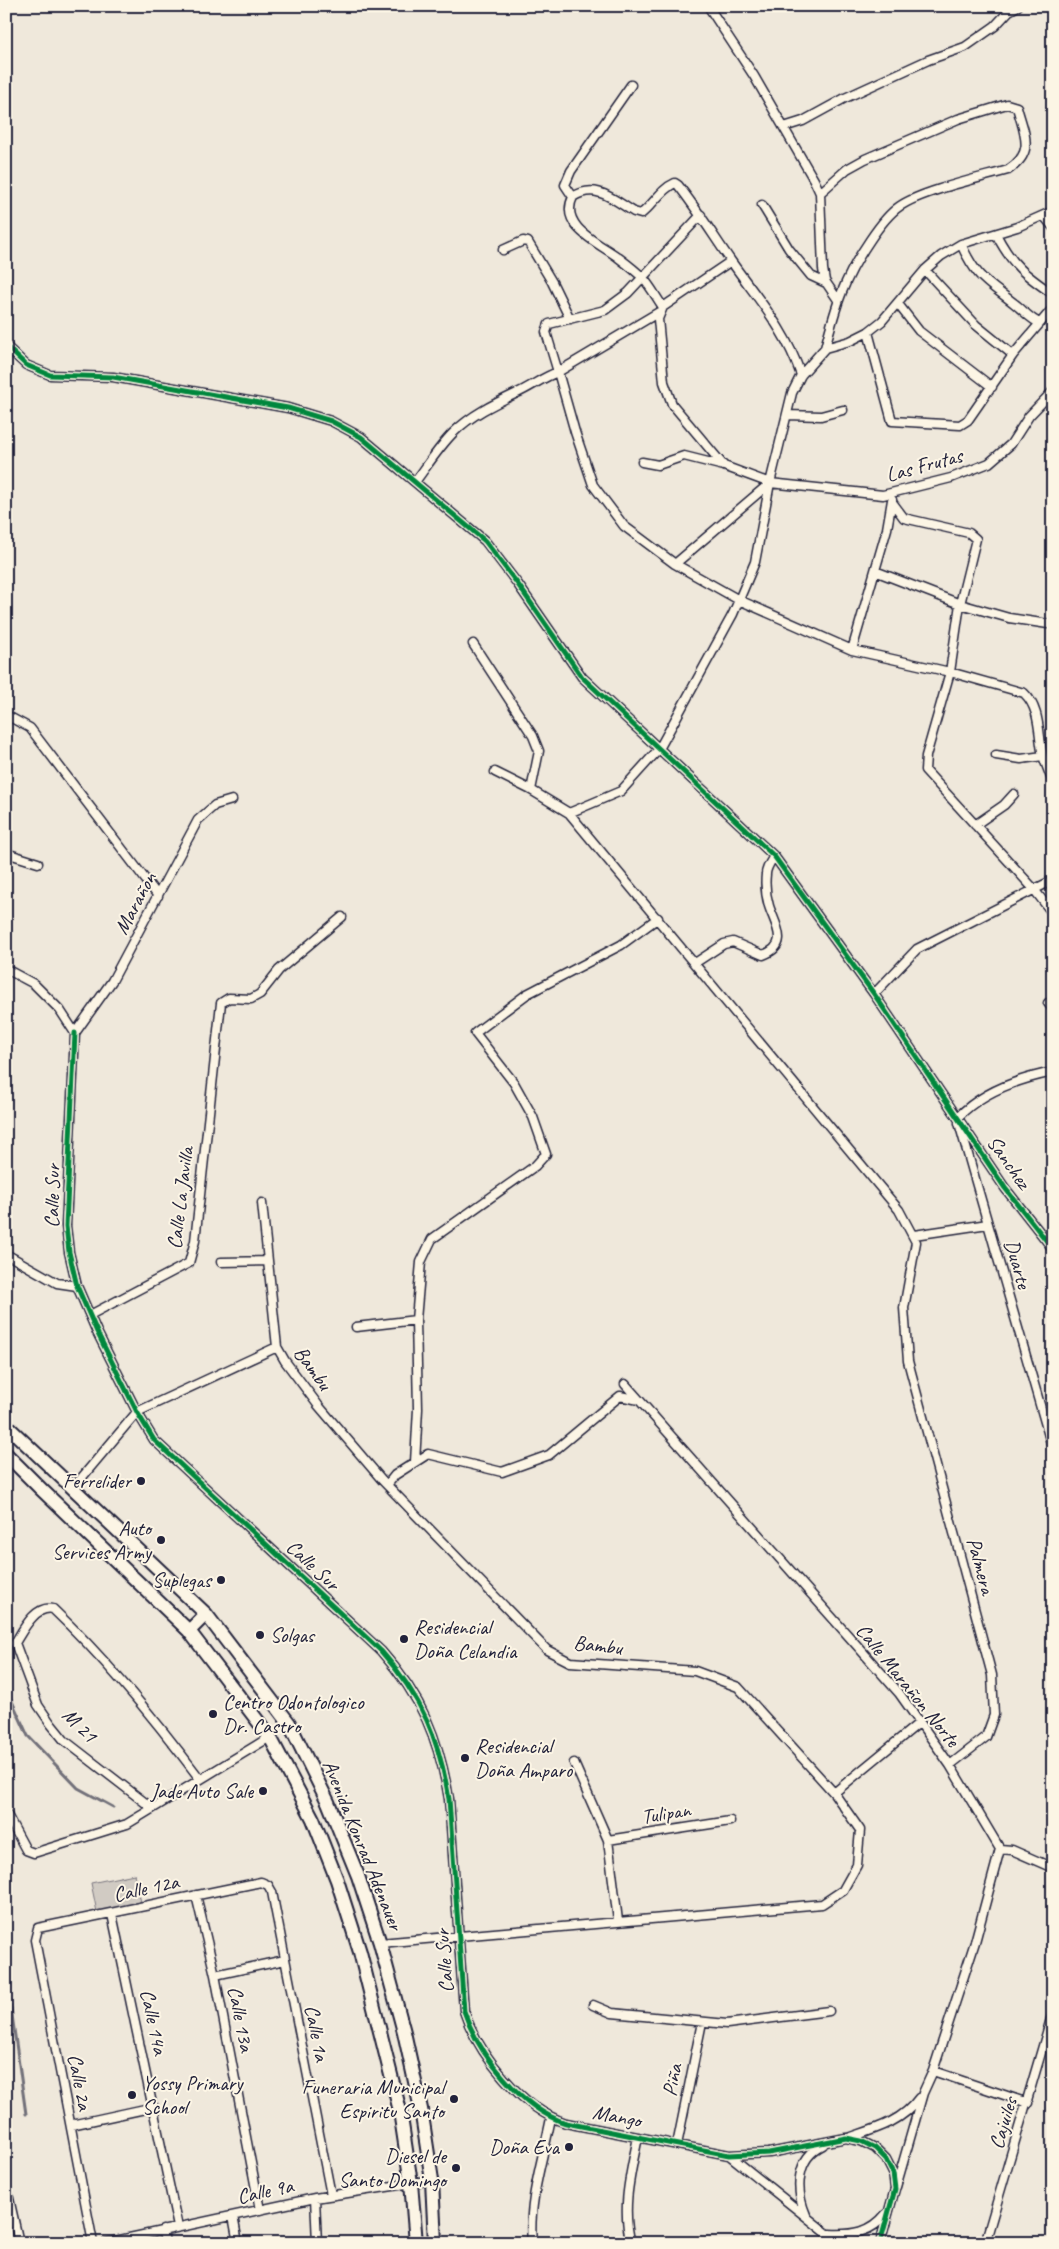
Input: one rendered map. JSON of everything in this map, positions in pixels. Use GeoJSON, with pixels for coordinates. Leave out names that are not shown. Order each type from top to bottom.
{"type":"FeatureCollection","features":[{"type":"Feature","properties":{"kind":"main road","name":"Avenida Konrad Adenauer"},"geometry":{"type":"LineString","coordinates":[[6,1425],[206,1614],[289,1723],[328,1802],[358,1876],[380,1944],[404,2032],[422,2109],[432,2180],[435,2243]]}},
{"type":"Feature","properties":{"kind":"main road","name":"Avenida Konrad Adenauer"},"geometry":{"type":"LineString","coordinates":[[6,1454],[189,1631],[270,1736],[313,1819],[337,1880],[360,1952],[400,2111],[411,2183],[416,2243]]}},
{"type":"Feature","properties":{"kind":"main road"},"geometry":{"type":"LineString","coordinates":[[189,1631],[206,1614]]}},
{"type":"Feature","properties":{"kind":"street"},"geometry":{"type":"LineString","coordinates":[[708,6],[754,76],[820,193],[823,269],[826,283],[838,300]]}},
{"type":"Feature","properties":{"kind":"street"},"geometry":{"type":"LineString","coordinates":[[784,127],[803,121],[845,98],[928,60],[965,47],[995,26],[1018,6]]}},
{"type":"Feature","properties":{"kind":"street"},"geometry":{"type":"LineString","coordinates":[[574,197],[566,188],[565,184],[568,178],[631,85]]}},
{"type":"Feature","properties":{"kind":"street"},"geometry":{"type":"LineString","coordinates":[[569,813],[621,791],[660,749],[739,600],[755,562],[770,484],[792,393],[801,375],[825,348],[838,300],[852,266],[878,227],[900,206],[927,194],[1008,170],[1020,162],[1026,153],[1026,145],[1016,107],[1007,104],[958,119],[865,159],[846,169],[820,193]]}},
{"type":"Feature","properties":{"kind":"street"},"geometry":{"type":"LineString","coordinates":[[724,466],[672,404],[664,382],[658,319],[661,310],[643,278],[618,257],[586,238],[576,226],[570,209],[574,197],[589,190],[598,192],[641,214],[674,183],[701,215],[784,333],[801,375]]}},
{"type":"Feature","properties":{"kind":"street"},"geometry":{"type":"LineString","coordinates":[[762,205],[789,249],[806,270],[811,276],[826,283]]}},
{"type":"Feature","properties":{"kind":"street"},"geometry":{"type":"LineString","coordinates":[[825,348],[850,341],[868,332],[898,304],[925,270],[941,256],[961,244],[996,234],[1053,211]]}},
{"type":"Feature","properties":{"kind":"street"},"geometry":{"type":"LineString","coordinates":[[701,215],[628,293],[605,310],[549,324],[546,328],[575,432],[593,485],[624,526],[675,564],[739,600],[852,650],[950,672],[1024,693],[1031,700],[1035,710],[1043,756],[1053,783]]}},
{"type":"Feature","properties":{"kind":"street"},"geometry":{"type":"LineString","coordinates":[[1044,216],[1053,226]]}},
{"type":"Feature","properties":{"kind":"street"},"geometry":{"type":"LineString","coordinates":[[996,234],[1012,261],[1030,279],[1053,294]]}},
{"type":"Feature","properties":{"kind":"street"},"geometry":{"type":"LineString","coordinates":[[503,250],[523,242],[528,242],[552,282],[570,319]]}},
{"type":"Feature","properties":{"kind":"street"},"geometry":{"type":"LineString","coordinates":[[961,244],[972,267],[989,285],[1040,323]]}},
{"type":"Feature","properties":{"kind":"street"},"geometry":{"type":"LineString","coordinates":[[416,482],[452,434],[470,419],[504,398],[519,393],[542,378],[558,372],[661,310],[731,260]]}},
{"type":"Feature","properties":{"kind":"street"},"geometry":{"type":"LineString","coordinates":[[925,270],[976,325],[1013,355]]}},
{"type":"Feature","properties":{"kind":"street"},"geometry":{"type":"LineString","coordinates":[[898,304],[919,331],[992,387]]}},
{"type":"Feature","properties":{"kind":"street"},"geometry":{"type":"LineString","coordinates":[[868,332],[892,421],[960,426],[968,420],[1013,355],[1053,308]]}},
{"type":"Feature","properties":{"kind":"street","name":"Sanchez"},"geometry":{"type":"LineString","coordinates":[[6,346],[26,365],[50,375],[113,377],[288,408],[331,421],[362,437],[485,540],[582,677],[774,856],[874,994],[1006,1188],[1053,1250]]}},
{"type":"Feature","properties":{"kind":"street","name":"Las Frutas"},"geometry":{"type":"LineString","coordinates":[[642,462],[658,464],[684,456],[724,466],[770,484],[883,495],[972,472],[989,463],[1011,444],[1029,416],[1053,391]]}},
{"type":"Feature","properties":{"kind":"street"},"geometry":{"type":"LineString","coordinates":[[786,415],[822,416],[843,410]]}},
{"type":"Feature","properties":{"kind":"street"},"geometry":{"type":"LineString","coordinates":[[675,564],[770,484]]}},
{"type":"Feature","properties":{"kind":"street"},"geometry":{"type":"LineString","coordinates":[[852,650],[887,529],[893,493]]}},
{"type":"Feature","properties":{"kind":"street"},"geometry":{"type":"LineString","coordinates":[[892,502],[904,518],[969,533],[976,539],[960,604],[950,672],[926,756],[925,770],[1033,888],[1053,914]]}},
{"type":"Feature","properties":{"kind":"street"},"geometry":{"type":"LineString","coordinates":[[875,571],[960,604],[1009,618],[1048,624],[1053,623]]}},
{"type":"Feature","properties":{"kind":"street"},"geometry":{"type":"LineString","coordinates":[[473,644],[533,736],[539,751],[531,790]]}},
{"type":"Feature","properties":{"kind":"street"},"geometry":{"type":"LineString","coordinates":[[6,715],[30,728],[158,896]]}},
{"type":"Feature","properties":{"kind":"street"},"geometry":{"type":"LineString","coordinates":[[996,755],[1021,759],[1043,756]]}},
{"type":"Feature","properties":{"kind":"street"},"geometry":{"type":"LineString","coordinates":[[495,772],[531,790],[569,813],[899,1210],[914,1235],[988,1224]]}},
{"type":"Feature","properties":{"kind":"street"},"geometry":{"type":"LineString","coordinates":[[975,826],[1004,805],[1014,794]]}},
{"type":"Feature","properties":{"kind":"street","name":"Marañon"},"geometry":{"type":"LineString","coordinates":[[75,1034],[112,980],[198,820],[215,805],[232,800]]}},
{"type":"Feature","properties":{"kind":"street"},"geometry":{"type":"LineString","coordinates":[[6,853],[38,863]]}},
{"type":"Feature","properties":{"kind":"street"},"geometry":{"type":"LineString","coordinates":[[694,963],[724,944],[734,942],[763,955],[773,952],[779,942],[778,926],[769,906],[766,872],[774,856]]}},
{"type":"Feature","properties":{"kind":"street"},"geometry":{"type":"LineString","coordinates":[[874,994],[917,949],[1033,888],[1053,880]]}},
{"type":"Feature","properties":{"kind":"street","name":"Calle La Javilla"},"geometry":{"type":"LineString","coordinates":[[90,1315],[189,1263],[195,1241],[221,1003],[229,998],[251,999],[260,994],[279,970],[342,917]]}},
{"type":"Feature","properties":{"kind":"street"},"geometry":{"type":"LineString","coordinates":[[415,1462],[418,1409],[416,1320],[421,1262],[432,1239],[535,1166],[546,1154],[533,1117],[514,1083],[475,1033],[527,994],[621,946],[658,918]]}},
{"type":"Feature","properties":{"kind":"street"},"geometry":{"type":"LineString","coordinates":[[6,969],[34,984],[60,1010],[75,1034]]}},
{"type":"Feature","properties":{"kind":"street","name":"Calle Sur"},"geometry":{"type":"LineString","coordinates":[[75,1034],[66,1226],[77,1286],[137,1412],[154,1440],[381,1651],[402,1675],[420,1705],[435,1738],[444,1769],[449,1799],[464,2010],[470,2030],[481,2048],[523,2098],[551,2118]]}},
{"type":"Feature","properties":{"kind":"street"},"geometry":{"type":"LineString","coordinates":[[958,1117],[970,1104],[985,1094],[1033,1076],[1053,1072]]}},
{"type":"Feature","properties":{"kind":"street","name":"Duarte"},"geometry":{"type":"LineString","coordinates":[[958,1117],[1053,1450]]}},
{"type":"Feature","properties":{"kind":"street"},"geometry":{"type":"LineString","coordinates":[[74,1488],[137,1412],[277,1347],[262,1203]]}},
{"type":"Feature","properties":{"kind":"street","name":"Palmera"},"geometry":{"type":"LineString","coordinates":[[914,1235],[916,1249],[909,1272],[904,1308],[908,1361],[992,1676],[994,1715],[986,1737],[950,1765]]}},
{"type":"Feature","properties":{"kind":"street"},"geometry":{"type":"LineString","coordinates":[[6,1254],[57,1283],[77,1286]]}},
{"type":"Feature","properties":{"kind":"street"},"geometry":{"type":"LineString","coordinates":[[221,1262],[268,1261]]}},
{"type":"Feature","properties":{"kind":"street"},"geometry":{"type":"LineString","coordinates":[[356,1327],[416,1320]]}},
{"type":"Feature","properties":{"kind":"street","name":"Bambu"},"geometry":{"type":"LineString","coordinates":[[277,1347],[318,1405],[387,1485],[547,1650],[570,1662],[695,1671],[738,1687],[834,1793],[860,1830],[857,1865],[843,1890],[822,1904],[618,1921]]}},
{"type":"Feature","properties":{"kind":"street","name":"Calle Marañon Norte"},"geometry":{"type":"LineString","coordinates":[[625,1384],[899,1693],[950,1765],[1000,1849]]}},
{"type":"Feature","properties":{"kind":"street"},"geometry":{"type":"LineString","coordinates":[[387,1485],[395,1475],[428,1454],[502,1472],[549,1455],[620,1396],[640,1400]]}},
{"type":"Feature","properties":{"kind":"street","name":"M 21"},"geometry":{"type":"LineString","coordinates":[[152,1808],[64,1740],[38,1705],[15,1643],[26,1623],[41,1611],[48,1608],[53,1609],[98,1653],[160,1726],[200,1779]]}},
{"type":"Feature","properties":{"kind":"street"},"geometry":{"type":"LineString","coordinates":[[834,1793],[919,1723]]}},
{"type":"Feature","properties":{"kind":"street"},"geometry":{"type":"LineString","coordinates":[[6,1813],[26,1850],[34,1853],[112,1830],[126,1824],[270,1736]]}},
{"type":"Feature","properties":{"kind":"street"},"geometry":{"type":"LineString","coordinates":[[380,1944],[618,1921],[608,1840],[574,1763]]}},
{"type":"Feature","properties":{"kind":"street","name":"Tulipan"},"geometry":{"type":"LineString","coordinates":[[608,1840],[730,1821]]}},
{"type":"Feature","properties":{"kind":"street"},"geometry":{"type":"LineString","coordinates":[[880,2243],[924,2093],[975,1942],[1000,1849],[1012,1850],[1053,1868]]}},
{"type":"Feature","properties":{"kind":"street","name":"Calle 12a"},"geometry":{"type":"LineString","coordinates":[[38,1928],[261,1882]]}},
{"type":"Feature","properties":{"kind":"street","name":"Calle 1a"},"geometry":{"type":"LineString","coordinates":[[261,1882],[268,1886],[272,1892],[331,2195]]}},
{"type":"Feature","properties":{"kind":"street","name":"Calle 13a"},"geometry":{"type":"LineString","coordinates":[[196,1895],[214,1975],[260,2210]]}},
{"type":"Feature","properties":{"kind":"street","name":"Calle 14a"},"geometry":{"type":"LineString","coordinates":[[112,1914],[178,2227]]}},
{"type":"Feature","properties":{"kind":"street","name":"Calle 2a"},"geometry":{"type":"LineString","coordinates":[[38,1928],[35,1940],[93,2243]]}},
{"type":"Feature","properties":{"kind":"street"},"geometry":{"type":"LineString","coordinates":[[214,1975],[285,1960]]}},
{"type":"Feature","properties":{"kind":"street"},"geometry":{"type":"LineString","coordinates":[[593,2006],[612,2013],[727,2024],[829,2011]]}},
{"type":"Feature","properties":{"kind":"street","name":"Cajuiles"},"geometry":{"type":"LineString","coordinates":[[985,2243],[1028,2103],[1053,2012]]}},
{"type":"Feature","properties":{"kind":"street","name":"Piña"},"geometry":{"type":"LineString","coordinates":[[677,2145],[702,2022]]}},
{"type":"Feature","properties":{"kind":"street"},"geometry":{"type":"LineString","coordinates":[[933,2071],[1028,2103]]}},
{"type":"Feature","properties":{"kind":"street"},"geometry":{"type":"LineString","coordinates":[[729,2155],[769,2153],[846,2138],[887,2124],[903,2116],[924,2093]]}},
{"type":"Feature","properties":{"kind":"street"},"geometry":{"type":"LineString","coordinates":[[71,2125],[154,2107]]}},
{"type":"Feature","properties":{"kind":"street"},"geometry":{"type":"LineString","coordinates":[[532,2243],[530,2224],[551,2118]]}},
{"type":"Feature","properties":{"kind":"street","name":"Mango"},"geometry":{"type":"LineString","coordinates":[[551,2118],[729,2155]]}},
{"type":"Feature","properties":{"kind":"street"},"geometry":{"type":"LineString","coordinates":[[631,2243],[626,2217],[626,2201],[638,2137]]}},
{"type":"Feature","properties":{"kind":"street"},"geometry":{"type":"LineString","coordinates":[[846,2138],[862,2141],[881,2153],[892,2173],[895,2189]]}},
{"type":"Feature","properties":{"kind":"street"},"geometry":{"type":"LineString","coordinates":[[807,2216],[801,2203],[798,2187],[800,2172],[807,2158],[818,2148],[830,2141]]}},
{"type":"Feature","properties":{"kind":"street"},"geometry":{"type":"LineString","coordinates":[[729,2155],[839,2243]]}},
{"type":"Feature","properties":{"kind":"street","name":"Calle 9a"},"geometry":{"type":"LineString","coordinates":[[106,2243],[315,2198],[432,2180]]}},
{"type":"Feature","properties":{"kind":"street"},"geometry":{"type":"LineString","coordinates":[[6,2185],[19,2243]]}},
{"type":"Feature","properties":{"kind":"street"},"geometry":{"type":"LineString","coordinates":[[315,2198],[317,2243]]}},
{"type":"Feature","properties":{"kind":"street"},"geometry":{"type":"LineString","coordinates":[[830,2234],[853,2235],[869,2230],[882,2220],[891,2209]]}},
{"type":"Feature","properties":{"kind":"street"},"geometry":{"type":"LineString","coordinates":[[233,2216],[238,2243]]}},
{"type":"Feature","properties":{"kind":"street"},"geometry":{"type":"LineString","coordinates":[[162,2230],[165,2243]]}},
{"type":"Feature","properties":{"kind":"shaded area"},"geometry":{"type":"Polygon","coordinates":[[[134,1874],[141,1902],[97,1912],[91,1883],[134,1874]]]}},
{"type":"Feature","properties":{"kind":"waterway"},"geometry":{"type":"LineString","coordinates":[[6,1688],[28,1736],[78,1788],[113,1807]]}},
{"type":"Feature","properties":{"kind":"waterway"},"geometry":{"type":"LineString","coordinates":[[6,1993],[11,2008],[26,2114]]}},
{"type":"Feature","properties":{"kind":"cycle path"},"geometry":{"type":"LineString","coordinates":[[6,346],[26,365],[50,375],[113,377],[288,408],[331,421],[361,437],[485,541],[517,583],[582,677],[774,856],[874,994],[1005,1188],[1053,1249]]}},
{"type":"Feature","properties":{"kind":"cycle path"},"geometry":{"type":"LineString","coordinates":[[75,1033],[66,1226],[69,1252],[77,1286],[97,1332],[137,1412],[154,1440],[381,1651],[408,1685],[418,1702],[434,1738],[449,1799],[464,2011],[471,2028],[491,2062],[518,2093],[533,2106],[566,2123],[729,2155],[769,2153],[846,2138],[861,2141],[875,2148],[886,2159],[893,2173],[895,2189],[880,2243]]}},
{"type":"Feature","properties":{"kind":"place","name":"Ferrelider"},"geometry":{"type":"Point","coordinates":[141,1481]}},
{"type":"Feature","properties":{"kind":"place","name":"Auto Services Army"},"geometry":{"type":"Point","coordinates":[161,1540]}},
{"type":"Feature","properties":{"kind":"place","name":"Suplegas"},"geometry":{"type":"Point","coordinates":[221,1580]}},
{"type":"Feature","properties":{"kind":"place","name":"Solgas"},"geometry":{"type":"Point","coordinates":[260,1635]}},
{"type":"Feature","properties":{"kind":"place","name":"Residencial Doña Celandia"},"geometry":{"type":"Point","coordinates":[404,1639]}},
{"type":"Feature","properties":{"kind":"place","name":"Centro Odontologico Dr. Castro"},"geometry":{"type":"Point","coordinates":[213,1714]}},
{"type":"Feature","properties":{"kind":"place","name":"Residencial Doña Amparo"},"geometry":{"type":"Point","coordinates":[465,1758]}},
{"type":"Feature","properties":{"kind":"place","name":"Jade Auto Sale"},"geometry":{"type":"Point","coordinates":[263,1791]}},
{"type":"Feature","properties":{"kind":"place","name":"Yossy Primary School"},"geometry":{"type":"Point","coordinates":[132,2095]}},
{"type":"Feature","properties":{"kind":"place","name":"Funeraria Municipal Espiritu Santo"},"geometry":{"type":"Point","coordinates":[454,2099]}},
{"type":"Feature","properties":{"kind":"place","name":"Doña Eva"},"geometry":{"type":"Point","coordinates":[569,2147]}},
{"type":"Feature","properties":{"kind":"place","name":"Diesel de Santo Domingo"},"geometry":{"type":"Point","coordinates":[456,2168]}}]}
